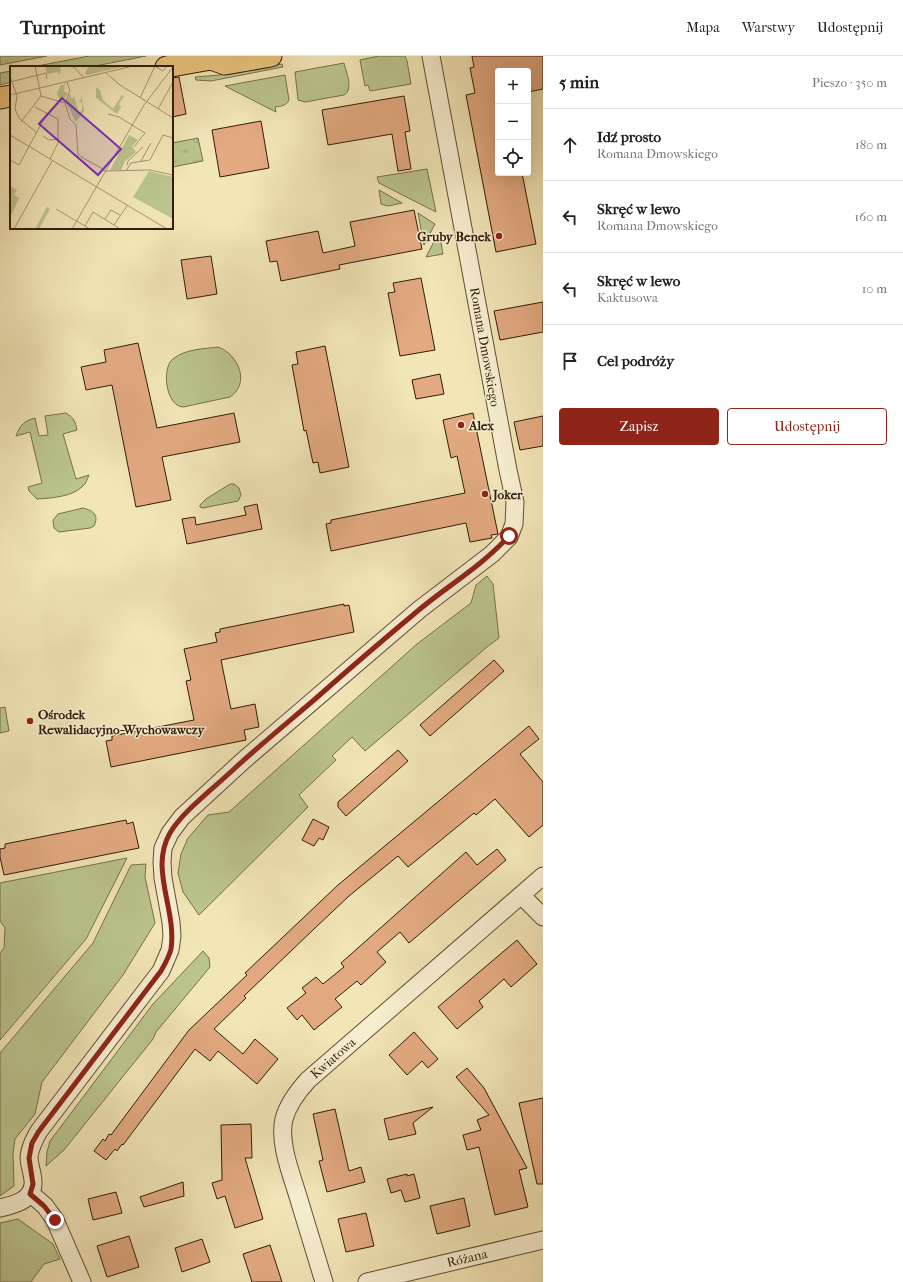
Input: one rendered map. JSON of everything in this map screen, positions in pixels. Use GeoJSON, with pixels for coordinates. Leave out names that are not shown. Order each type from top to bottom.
{"type":"FeatureCollection","features":[{"type":"Feature","properties":{"kind":"main road"},"geometry":{"type":"LineString","coordinates":[[171,66],[213,57],[225,64],[271,56]]}},
{"type":"Feature","properties":{"kind":"main road"},"geometry":{"type":"LineString","coordinates":[[0,98],[10,96]]}},
{"type":"Feature","properties":{"kind":"street","name":"Romana Dmowskiego"},"geometry":{"type":"LineString","coordinates":[[30,1194],[33,1184],[29,1158],[32,1143],[39,1131],[147,990],[167,960],[172,936],[162,862],[163,848],[170,832],[182,817],[244,760],[420,609],[492,554],[509,536],[514,524],[515,502],[431,56]]}},
{"type":"Feature","properties":{"kind":"street","name":"Kwiatowa"},"geometry":{"type":"LineString","coordinates":[[324,1282],[287,1159],[283,1132],[284,1120],[288,1109],[301,1088],[308,1080],[543,876]]}},
{"type":"Feature","properties":{"kind":"street"},"geometry":{"type":"LineString","coordinates":[[521,895],[543,917]]}},
{"type":"Feature","properties":{"kind":"street"},"geometry":{"type":"LineString","coordinates":[[0,1208],[21,1202],[30,1194],[44,1206],[55,1220],[82,1282]]}},
{"type":"Feature","properties":{"kind":"street","name":"Różana"},"geometry":{"type":"LineString","coordinates":[[367,1282],[543,1240]]}},
{"type":"Feature","properties":{"kind":"green space"},"geometry":{"type":"Polygon","coordinates":[[[0,56],[47,56],[0,65],[0,56]]]}},
{"type":"Feature","properties":{"kind":"green space"},"geometry":{"type":"Polygon","coordinates":[[[89,56],[146,56],[95,66],[37,66],[89,56]]]}},
{"type":"Feature","properties":{"kind":"green space"},"geometry":{"type":"Polygon","coordinates":[[[379,56],[405,56],[411,84],[370,91],[368,85],[365,86],[360,60],[379,56]]]}},
{"type":"Feature","properties":{"kind":"green space"},"geometry":{"type":"Polygon","coordinates":[[[344,63],[348,75],[349,85],[347,92],[344,95],[305,102],[298,100],[295,72],[344,63]]]}},
{"type":"Feature","properties":{"kind":"green space"},"geometry":{"type":"Polygon","coordinates":[[[282,64],[283,67],[211,81],[196,80],[195,77],[220,75],[282,64]]]}},
{"type":"Feature","properties":{"kind":"green space"},"geometry":{"type":"Polygon","coordinates":[[[10,71],[10,82],[0,85],[0,73],[10,71]]]}},
{"type":"Feature","properties":{"kind":"green space"},"geometry":{"type":"Polygon","coordinates":[[[285,75],[289,100],[285,105],[275,107],[276,112],[225,86],[285,75]]]}},
{"type":"Feature","properties":{"kind":"green space"},"geometry":{"type":"Polygon","coordinates":[[[198,138],[203,161],[173,167],[173,143],[198,138]]]}},
{"type":"Feature","properties":{"kind":"green space"},"geometry":{"type":"Polygon","coordinates":[[[427,169],[436,212],[379,183],[377,177],[427,169]]]}},
{"type":"Feature","properties":{"kind":"green space"},"geometry":{"type":"Polygon","coordinates":[[[379,190],[402,203],[388,206],[381,204],[379,190]]]}},
{"type":"Feature","properties":{"kind":"green space"},"geometry":{"type":"Polygon","coordinates":[[[418,213],[435,224],[424,245],[418,213]]]}},
{"type":"Feature","properties":{"kind":"green space"},"geometry":{"type":"Polygon","coordinates":[[[439,232],[443,254],[426,257],[439,232]]]}},
{"type":"Feature","properties":{"kind":"green space"},"geometry":{"type":"Polygon","coordinates":[[[218,347],[231,356],[239,369],[241,377],[240,384],[236,391],[230,397],[183,407],[177,405],[169,394],[167,386],[166,378],[169,364],[173,359],[183,353],[218,347]]]}},
{"type":"Feature","properties":{"kind":"green space"},"geometry":{"type":"Polygon","coordinates":[[[66,413],[74,420],[77,430],[63,434],[76,479],[89,475],[86,483],[73,493],[37,499],[29,491],[28,487],[42,483],[30,432],[16,436],[23,424],[35,418],[39,436],[48,435],[45,416],[66,413]]]}},
{"type":"Feature","properties":{"kind":"green space"},"geometry":{"type":"Polygon","coordinates":[[[230,484],[234,484],[239,488],[241,495],[238,501],[203,508],[200,507],[206,499],[230,484]]]}},
{"type":"Feature","properties":{"kind":"green space"},"geometry":{"type":"Polygon","coordinates":[[[83,508],[93,512],[96,516],[94,526],[90,528],[59,532],[54,528],[53,520],[58,514],[83,508]]]}},
{"type":"Feature","properties":{"kind":"green space"},"geometry":{"type":"Polygon","coordinates":[[[487,576],[493,584],[499,638],[365,751],[352,737],[332,756],[336,760],[299,795],[308,807],[199,915],[183,892],[178,873],[181,854],[188,838],[208,815],[229,812],[417,644],[471,603],[476,585],[487,576]]]}},
{"type":"Feature","properties":{"kind":"green space"},"geometry":{"type":"Polygon","coordinates":[[[5,707],[9,731],[0,733],[0,708],[5,707]]]}},
{"type":"Feature","properties":{"kind":"green space"},"geometry":{"type":"Polygon","coordinates":[[[127,858],[86,939],[0,1040],[0,953],[4,948],[5,928],[0,921],[0,883],[127,858]]]}},
{"type":"Feature","properties":{"kind":"green space"},"geometry":{"type":"Polygon","coordinates":[[[146,864],[145,877],[155,923],[123,975],[42,1082],[35,1114],[15,1139],[13,1153],[14,1186],[0,1196],[0,1053],[93,943],[131,865],[146,864]]]}},
{"type":"Feature","properties":{"kind":"green space"},"geometry":{"type":"Polygon","coordinates":[[[203,951],[209,958],[210,967],[156,1032],[153,1039],[64,1150],[46,1166],[47,1152],[50,1141],[153,1004],[203,951]]]}},
{"type":"Feature","properties":{"kind":"green space"},"geometry":{"type":"Polygon","coordinates":[[[18,1219],[53,1244],[60,1259],[44,1264],[31,1282],[0,1282],[0,1223],[18,1219]]]}},
{"type":"Feature","properties":{"kind":"building"},"geometry":{"type":"Polygon","coordinates":[[[472,56],[543,56],[543,89],[531,91],[531,68],[495,68],[495,176],[523,176],[536,244],[496,252],[466,95],[475,93],[470,68],[474,67],[472,56]]]}},
{"type":"Feature","properties":{"kind":"building"},"geometry":{"type":"Polygon","coordinates":[[[179,77],[186,114],[173,117],[173,78],[179,77]]]}},
{"type":"Feature","properties":{"kind":"building"},"geometry":{"type":"Polygon","coordinates":[[[404,96],[410,131],[405,132],[411,169],[398,171],[392,134],[328,145],[322,110],[404,96]]]}},
{"type":"Feature","properties":{"kind":"building"},"geometry":{"type":"Polygon","coordinates":[[[261,121],[269,168],[220,177],[212,130],[261,121]]]}},
{"type":"Feature","properties":{"kind":"building"},"geometry":{"type":"Polygon","coordinates":[[[414,210],[422,249],[339,265],[340,269],[281,281],[277,261],[270,262],[266,241],[318,231],[323,253],[355,246],[350,222],[414,210]]]}},
{"type":"Feature","properties":{"kind":"building"},"geometry":{"type":"Polygon","coordinates":[[[211,256],[217,294],[187,299],[181,260],[211,256]]]}},
{"type":"Feature","properties":{"kind":"building"},"geometry":{"type":"Polygon","coordinates":[[[421,278],[435,350],[400,356],[388,293],[395,292],[393,283],[421,278]]]}},
{"type":"Feature","properties":{"kind":"building"},"geometry":{"type":"Polygon","coordinates":[[[543,302],[543,332],[500,340],[494,311],[543,302]]]}},
{"type":"Feature","properties":{"kind":"building"},"geometry":{"type":"Polygon","coordinates":[[[138,343],[157,428],[234,413],[240,442],[162,457],[171,500],[136,507],[112,385],[86,390],[81,367],[106,362],[104,350],[138,343]]]}},
{"type":"Feature","properties":{"kind":"building"},"geometry":{"type":"Polygon","coordinates":[[[325,346],[349,467],[320,473],[318,462],[313,463],[306,430],[304,431],[292,365],[298,364],[296,352],[325,346]]]}},
{"type":"Feature","properties":{"kind":"building"},"geometry":{"type":"Polygon","coordinates":[[[440,374],[444,394],[416,399],[412,380],[440,374]]]}},
{"type":"Feature","properties":{"kind":"building"},"geometry":{"type":"Polygon","coordinates":[[[473,413],[498,534],[491,535],[492,538],[470,542],[466,523],[331,551],[326,524],[331,523],[331,520],[465,493],[457,456],[451,458],[443,420],[473,413]]]}},
{"type":"Feature","properties":{"kind":"building"},"geometry":{"type":"Polygon","coordinates":[[[543,416],[543,446],[520,450],[514,422],[543,416]]]}},
{"type":"Feature","properties":{"kind":"building"},"geometry":{"type":"Polygon","coordinates":[[[257,504],[262,529],[187,544],[182,519],[195,517],[196,525],[246,515],[244,507],[257,504]]]}},
{"type":"Feature","properties":{"kind":"building"},"geometry":{"type":"Polygon","coordinates":[[[344,604],[344,606],[349,605],[354,632],[221,660],[231,709],[255,704],[259,727],[244,730],[246,740],[111,767],[106,741],[112,740],[112,736],[194,720],[186,681],[191,680],[184,649],[217,642],[215,633],[220,632],[220,629],[344,604]]]}},
{"type":"Feature","properties":{"kind":"building"},"geometry":{"type":"Polygon","coordinates":[[[494,660],[504,671],[430,736],[420,725],[494,660]]]}},
{"type":"Feature","properties":{"kind":"building"},"geometry":{"type":"Polygon","coordinates":[[[529,726],[539,739],[520,754],[543,782],[543,825],[529,837],[495,799],[476,815],[474,813],[408,867],[398,856],[349,896],[244,996],[246,998],[214,1029],[243,1054],[255,1039],[278,1059],[257,1084],[218,1051],[210,1061],[195,1049],[123,1145],[122,1144],[117,1151],[115,1149],[106,1160],[94,1151],[103,1139],[105,1141],[109,1134],[111,1135],[189,1030],[247,975],[245,973],[338,885],[529,726]]]}},
{"type":"Feature","properties":{"kind":"building"},"geometry":{"type":"Polygon","coordinates":[[[398,750],[408,761],[346,816],[338,807],[338,802],[398,750]]]}},
{"type":"Feature","properties":{"kind":"building"},"geometry":{"type":"Polygon","coordinates":[[[313,819],[329,827],[323,840],[319,838],[314,846],[302,840],[313,819]]]}},
{"type":"Feature","properties":{"kind":"building"},"geometry":{"type":"Polygon","coordinates":[[[126,820],[127,824],[133,822],[139,848],[4,875],[0,857],[0,849],[5,848],[5,844],[126,820]]]}},
{"type":"Feature","properties":{"kind":"building"},"geometry":{"type":"Polygon","coordinates":[[[497,849],[506,860],[409,943],[400,932],[377,952],[386,962],[361,985],[357,981],[335,999],[342,1007],[314,1030],[302,1015],[297,1020],[287,1008],[306,993],[302,988],[316,977],[323,984],[344,967],[341,963],[466,852],[477,865],[497,849]]]}},
{"type":"Feature","properties":{"kind":"building"},"geometry":{"type":"Polygon","coordinates":[[[517,940],[537,964],[511,987],[504,979],[479,1001],[483,1007],[457,1029],[438,1007],[517,940]]]}},
{"type":"Feature","properties":{"kind":"building"},"geometry":{"type":"Polygon","coordinates":[[[414,1032],[438,1059],[428,1068],[422,1061],[407,1075],[389,1055],[414,1032]]]}},
{"type":"Feature","properties":{"kind":"building"},"geometry":{"type":"Polygon","coordinates":[[[467,1068],[484,1088],[527,1168],[519,1170],[528,1207],[495,1215],[479,1147],[467,1150],[463,1135],[481,1130],[477,1120],[489,1115],[456,1077],[467,1068]]]}},
{"type":"Feature","properties":{"kind":"building"},"geometry":{"type":"Polygon","coordinates":[[[543,1098],[543,1184],[537,1184],[519,1103],[543,1098]]]}},
{"type":"Feature","properties":{"kind":"building"},"geometry":{"type":"Polygon","coordinates":[[[433,1107],[413,1123],[416,1134],[389,1140],[384,1119],[433,1107]]]}},
{"type":"Feature","properties":{"kind":"building"},"geometry":{"type":"Polygon","coordinates":[[[335,1109],[349,1171],[361,1167],[365,1182],[327,1192],[319,1161],[323,1160],[313,1114],[335,1109]]]}},
{"type":"Feature","properties":{"kind":"building"},"geometry":{"type":"Polygon","coordinates":[[[251,1124],[252,1158],[245,1158],[263,1219],[235,1228],[225,1196],[217,1199],[212,1183],[222,1180],[221,1125],[251,1124]]]}},
{"type":"Feature","properties":{"kind":"building"},"geometry":{"type":"Polygon","coordinates":[[[407,1174],[407,1176],[414,1174],[420,1198],[405,1202],[401,1190],[391,1193],[387,1179],[407,1174]]]}},
{"type":"Feature","properties":{"kind":"building"},"geometry":{"type":"Polygon","coordinates":[[[183,1182],[184,1196],[144,1207],[140,1197],[183,1182]]]}},
{"type":"Feature","properties":{"kind":"building"},"geometry":{"type":"Polygon","coordinates":[[[116,1192],[122,1213],[93,1220],[88,1199],[116,1192]]]}},
{"type":"Feature","properties":{"kind":"building"},"geometry":{"type":"Polygon","coordinates":[[[464,1198],[470,1226],[437,1234],[430,1206],[464,1198]]]}},
{"type":"Feature","properties":{"kind":"building"},"geometry":{"type":"Polygon","coordinates":[[[366,1213],[374,1246],[346,1252],[338,1219],[366,1213]]]}},
{"type":"Feature","properties":{"kind":"building"},"geometry":{"type":"Polygon","coordinates":[[[129,1236],[139,1267],[107,1277],[97,1246],[129,1236]]]}},
{"type":"Feature","properties":{"kind":"building"},"geometry":{"type":"Polygon","coordinates":[[[202,1239],[210,1262],[182,1272],[175,1248],[202,1239]]]}},
{"type":"Feature","properties":{"kind":"building"},"geometry":{"type":"Polygon","coordinates":[[[270,1245],[282,1282],[252,1282],[243,1254],[270,1245]]]}},
{"type":"Feature","properties":{"kind":"place","name":"Gruby Benek"},"geometry":{"type":"Point","coordinates":[499,236]}},
{"type":"Feature","properties":{"kind":"place","name":"Alex"},"geometry":{"type":"Point","coordinates":[461,425]}},
{"type":"Feature","properties":{"kind":"place","name":"Joker"},"geometry":{"type":"Point","coordinates":[485,494]}},
{"type":"Feature","properties":{"kind":"place","name":"Ośrodek Rewalidacyjno-Wychowawczy"},"geometry":{"type":"Point","coordinates":[30,721]}},
{"type":"Feature","properties":{"kind":"route"},"geometry":{"type":"LineString","coordinates":[[55,1220],[44,1206],[30,1194],[33,1184],[29,1158],[32,1143],[39,1131],[161,971],[167,960],[172,936],[162,862],[163,848],[170,832],[182,817],[244,760],[420,609],[492,554],[509,536]]}}]}
